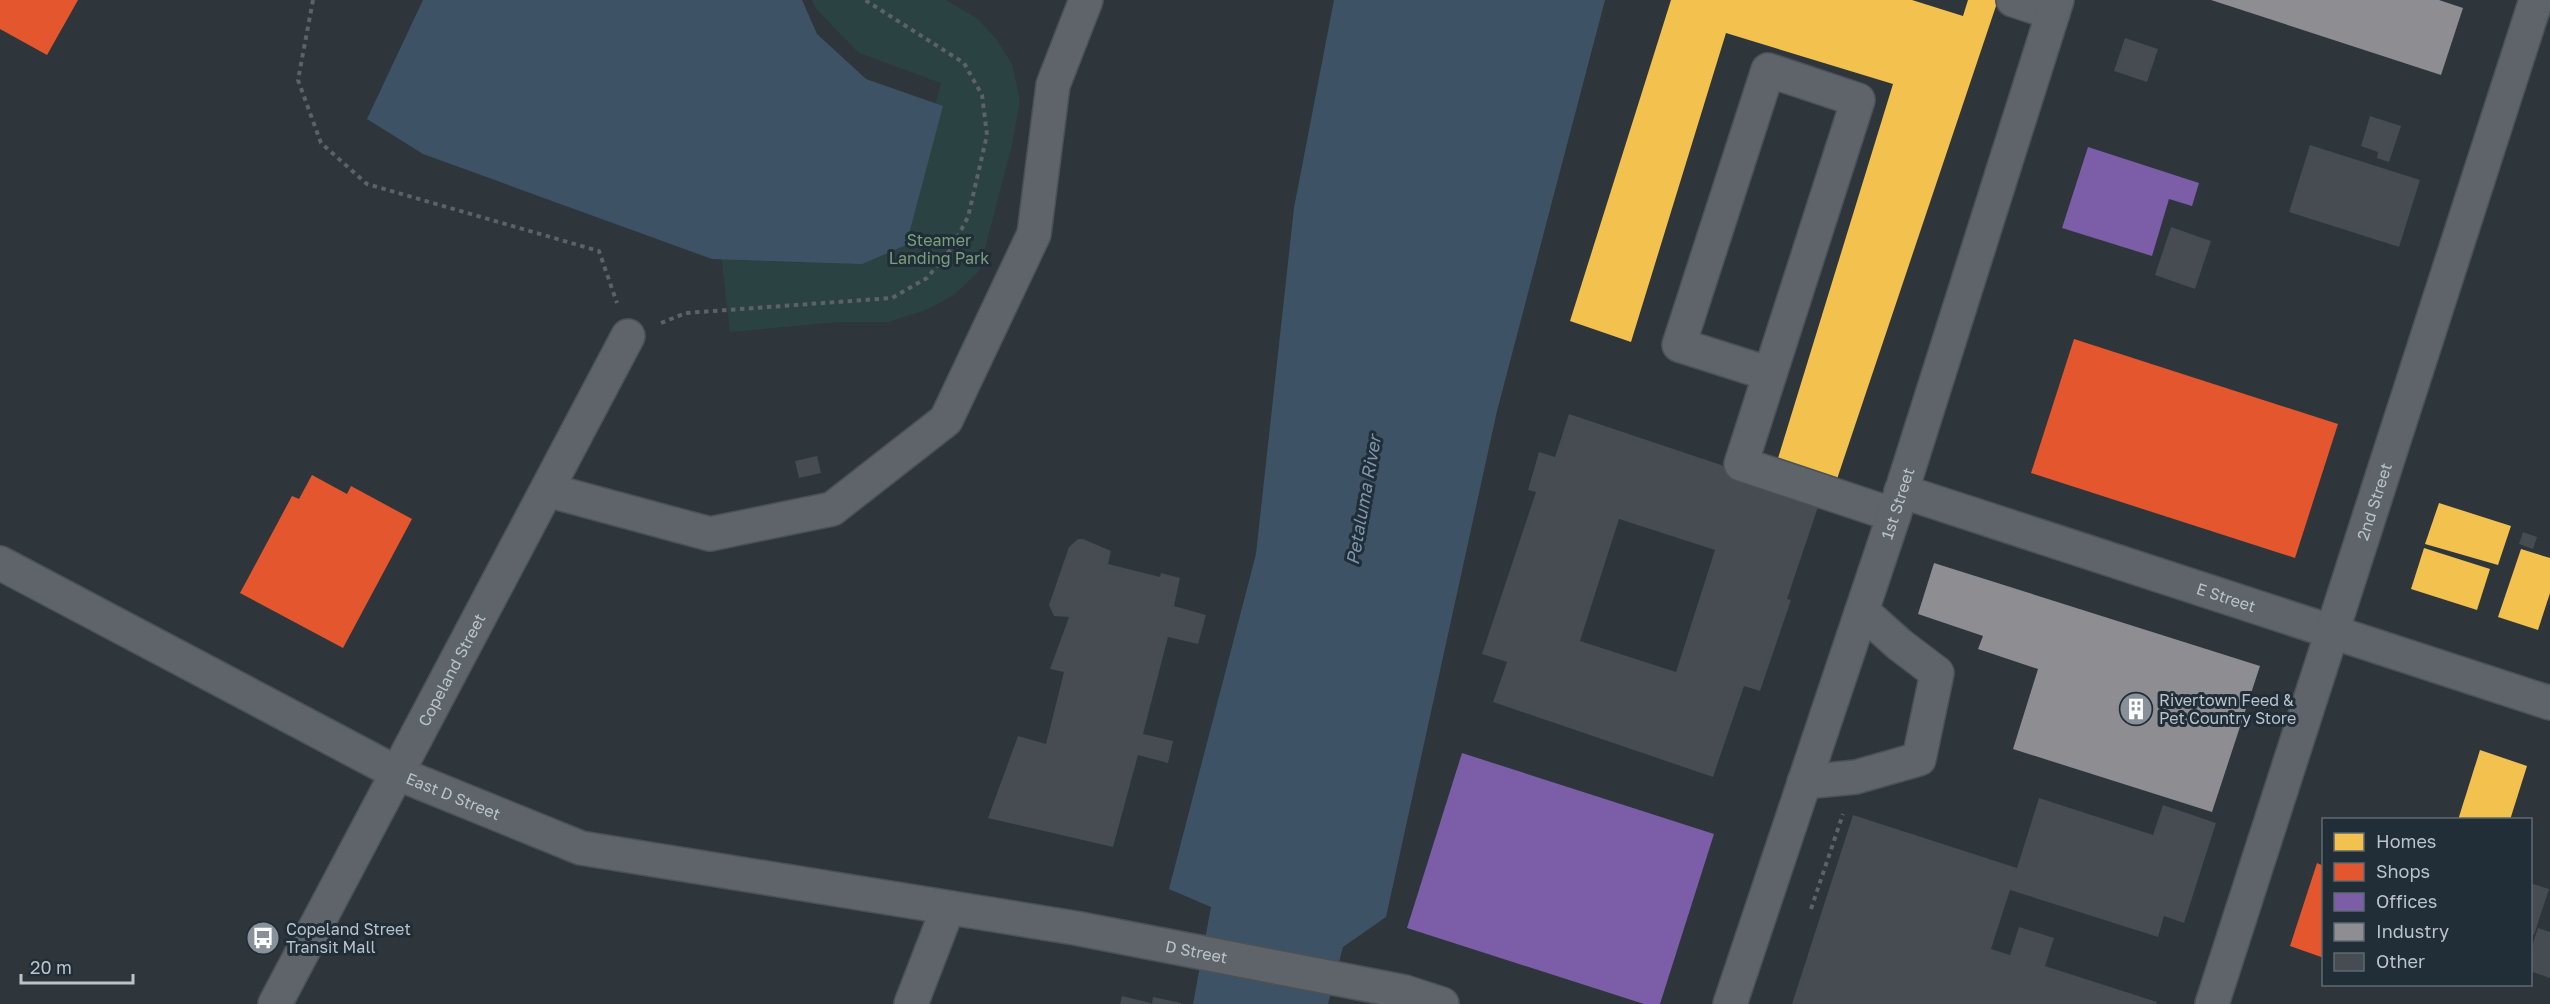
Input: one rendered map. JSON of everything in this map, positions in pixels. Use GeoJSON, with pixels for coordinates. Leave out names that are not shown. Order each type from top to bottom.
{"type":"FeatureCollection","features":[{"type":"Feature","properties":{"kind":"street"},"geometry":{"type":"LineString","coordinates":[[547,490],[710,534],[832,509],[946,420],[1034,234],[1053,85],[1086,0]]}},
{"type":"Feature","properties":{"kind":"street"},"geometry":{"type":"LineString","coordinates":[[2013,0],[2055,7]]}},
{"type":"Feature","properties":{"kind":"street","name":"2nd Street"},"geometry":{"type":"LineString","coordinates":[[2212,1004],[2536,0]]}},
{"type":"Feature","properties":{"kind":"street","name":"1st Street"},"geometry":{"type":"LineString","coordinates":[[1730,1004],[1898,503],[2055,7]]}},
{"type":"Feature","properties":{"kind":"street"},"geometry":{"type":"LineString","coordinates":[[1768,70],[1858,100],[1770,374],[1679,345],[1768,70]]}},
{"type":"Feature","properties":{"kind":"street","name":"Copeland Street"},"geometry":{"type":"LineString","coordinates":[[275,1004],[399,774],[628,336]]}},
{"type":"Feature","properties":{"kind":"street","name":"E Street"},"geometry":{"type":"LineString","coordinates":[[1770,374],[1741,464],[1898,503],[2333,632],[2550,703]]}},
{"type":"Feature","properties":{"kind":"street","name":"East D Street"},"geometry":{"type":"LineString","coordinates":[[0,563],[399,774],[581,848],[948,908]]}},
{"type":"Feature","properties":{"kind":"street"},"geometry":{"type":"LineString","coordinates":[[1804,782],[1856,777],[1919,759],[1937,673],[1900,645],[1862,611]]}},
{"type":"Feature","properties":{"kind":"street"},"geometry":{"type":"LineString","coordinates":[[911,1004],[948,908]]}},
{"type":"Feature","properties":{"kind":"street","name":"D Street"},"geometry":{"type":"LineString","coordinates":[[948,908],[1075,928],[1405,992],[1442,1004]]}},
{"type":"Feature","properties":{"kind":"path"},"geometry":{"type":"LineString","coordinates":[[313,0],[298,80],[321,143],[368,184],[599,251],[628,336],[686,313],[892,298],[927,278],[951,249],[968,217],[987,135],[982,95],[964,63],[865,0]]}},
{"type":"Feature","properties":{"kind":"path"},"geometry":{"type":"LineString","coordinates":[[1811,909],[1856,777]]}},
{"type":"Feature","properties":{"kind":"green space","name":"Steamer Landing Park"},"geometry":{"type":"Polygon","coordinates":[[[812,0],[946,0],[978,19],[997,40],[1012,64],[1020,100],[1012,145],[979,271],[954,295],[926,310],[888,322],[839,322],[730,332],[720,245],[901,230],[941,83],[859,53],[816,9],[812,0]]]}},
{"type":"Feature","properties":{"kind":"water"},"geometry":{"type":"Polygon","coordinates":[[[423,0],[802,0],[817,34],[866,79],[943,106],[906,245],[862,264],[712,259],[423,154],[367,119],[423,0]]]}},
{"type":"Feature","properties":{"kind":"water","name":"Petaluma River"},"geometry":{"type":"Polygon","coordinates":[[[1334,0],[1605,0],[1497,411],[1386,917],[1343,947],[1328,1004],[1193,1004],[1211,907],[1169,889],[1256,554],[1294,208],[1334,0]]]}},
{"type":"Feature","properties":{"kind":"building: Homes"},"geometry":{"type":"Polygon","coordinates":[[[1671,0],[1912,0],[1963,16],[1968,0],[1998,0],[1834,488],[1775,468],[1893,84],[1726,33],[1631,342],[1570,321],[1671,0]]]}},
{"type":"Feature","properties":{"kind":"building: Homes"},"geometry":{"type":"Polygon","coordinates":[[[2439,503],[2511,526],[2498,565],[2425,544],[2439,503]]]}},
{"type":"Feature","properties":{"kind":"building: Homes"},"geometry":{"type":"Polygon","coordinates":[[[2424,548],[2490,569],[2477,610],[2411,589],[2424,548]]]}},
{"type":"Feature","properties":{"kind":"building: Homes"},"geometry":{"type":"Polygon","coordinates":[[[2521,549],[2550,558],[2550,593],[2538,630],[2498,617],[2521,549]]]}},
{"type":"Feature","properties":{"kind":"building: Homes"},"geometry":{"type":"Polygon","coordinates":[[[2480,750],[2527,766],[2511,818],[2459,818],[2480,750]]]}},
{"type":"Feature","properties":{"kind":"building: Shops"},"geometry":{"type":"Polygon","coordinates":[[[0,0],[78,0],[47,55],[0,29],[0,0]]]}},
{"type":"Feature","properties":{"kind":"building: Shops"},"geometry":{"type":"Polygon","coordinates":[[[2074,339],[2338,424],[2295,558],[2031,473],[2074,339]]]}},
{"type":"Feature","properties":{"kind":"building: Shops"},"geometry":{"type":"Polygon","coordinates":[[[312,475],[347,494],[351,486],[412,519],[343,648],[240,593],[292,496],[299,499],[312,475]]]}},
{"type":"Feature","properties":{"kind":"building: Shops"},"geometry":{"type":"Polygon","coordinates":[[[2317,863],[2322,865],[2322,957],[2290,946],[2317,863]]]}},
{"type":"Feature","properties":{"kind":"building: Offices"},"geometry":{"type":"Polygon","coordinates":[[[2088,147],[2199,183],[2192,206],[2169,199],[2152,256],[2062,228],[2088,147]]]}},
{"type":"Feature","properties":{"kind":"building: Offices"},"geometry":{"type":"Polygon","coordinates":[[[1462,753],[1714,834],[1660,1004],[1644,1004],[1407,928],[1462,753]]]}},
{"type":"Feature","properties":{"kind":"building: Industry"},"geometry":{"type":"Polygon","coordinates":[[[2211,0],[2439,0],[2463,8],[2441,75],[2211,0]]]}},
{"type":"Feature","properties":{"kind":"building: Industry","name":"Rivertown Feed & Pet Country Store"},"geometry":{"type":"Polygon","coordinates":[[[1934,563],[2260,666],[2212,812],[2013,749],[2038,669],[1978,649],[1983,636],[1918,614],[1934,563]]]}},
{"type":"Feature","properties":{"kind":"building: Other"},"geometry":{"type":"Polygon","coordinates":[[[2125,38],[2158,49],[2147,82],[2114,71],[2125,38]]]}},
{"type":"Feature","properties":{"kind":"building: Other"},"geometry":{"type":"Polygon","coordinates":[[[2370,116],[2401,126],[2389,162],[2377,158],[2378,152],[2361,146],[2370,116]]]}},
{"type":"Feature","properties":{"kind":"building: Other"},"geometry":{"type":"Polygon","coordinates":[[[2310,145],[2420,180],[2399,247],[2289,212],[2310,145]]]}},
{"type":"Feature","properties":{"kind":"building: Other"},"geometry":{"type":"Polygon","coordinates":[[[2171,227],[2211,241],[2195,289],[2155,275],[2171,227]]]}},
{"type":"Feature","properties":{"kind":"building: Other"},"geometry":{"type":"Polygon","coordinates":[[[1569,414],[1766,480],[1763,489],[1818,507],[1787,599],[1791,600],[1760,691],[1744,686],[1713,777],[1493,702],[1507,662],[1482,654],[1536,492],[1528,490],[1539,452],[1555,457],[1569,414]],[[1619,519],[1580,641],[1676,672],[1715,550],[1619,519]]]}},
{"type":"Feature","properties":{"kind":"building: Other"},"geometry":{"type":"Polygon","coordinates":[[[817,456],[821,473],[799,478],[795,461],[817,456]]]}},
{"type":"Feature","properties":{"kind":"building: Other"},"geometry":{"type":"Polygon","coordinates":[[[2523,532],[2537,537],[2533,549],[2519,544],[2523,532]]]}},
{"type":"Feature","properties":{"kind":"building: Other"},"geometry":{"type":"Polygon","coordinates":[[[1078,539],[1111,551],[1108,564],[1160,577],[1161,573],[1180,578],[1174,606],[1206,615],[1198,644],[1168,637],[1143,734],[1173,741],[1168,763],[1138,755],[1113,847],[988,818],[1018,736],[1046,744],[1064,672],[1050,669],[1069,617],[1054,616],[1049,605],[1069,547],[1078,539]]]}},
{"type":"Feature","properties":{"kind":"building: Other"},"geometry":{"type":"Polygon","coordinates":[[[2039,798],[2153,835],[2163,805],[2216,823],[2184,923],[2164,916],[2158,937],[2010,890],[1991,949],[2010,955],[2019,927],[2054,938],[2045,966],[2157,1002],[2156,1004],[1792,1004],[1853,815],[2017,868],[2039,798]]]}},
{"type":"Feature","properties":{"kind":"building: Other"},"geometry":{"type":"Polygon","coordinates":[[[2532,884],[2549,889],[2534,935],[2532,934],[2532,884]]]}},
{"type":"Feature","properties":{"kind":"building: Other"},"geometry":{"type":"Polygon","coordinates":[[[2538,928],[2550,932],[2550,978],[2532,972],[2532,946],[2538,928]]]}},
{"type":"Feature","properties":{"kind":"building: Other"},"geometry":{"type":"Polygon","coordinates":[[[1122,996],[1151,1003],[1151,1004],[1120,1004],[1122,996]]]}},
{"type":"Feature","properties":{"kind":"building: Other"},"geometry":{"type":"Polygon","coordinates":[[[1153,997],[1181,1003],[1181,1004],[1152,1004],[1153,997]]]}},
{"type":"Feature","properties":{"kind":"place","name":"Rivertown Feed & Pet Country Store"},"geometry":{"type":"Point","coordinates":[2136,709]}},
{"type":"Feature","properties":{"kind":"place","name":"Copeland Street Transit Mall"},"geometry":{"type":"Point","coordinates":[263,938]}}]}
